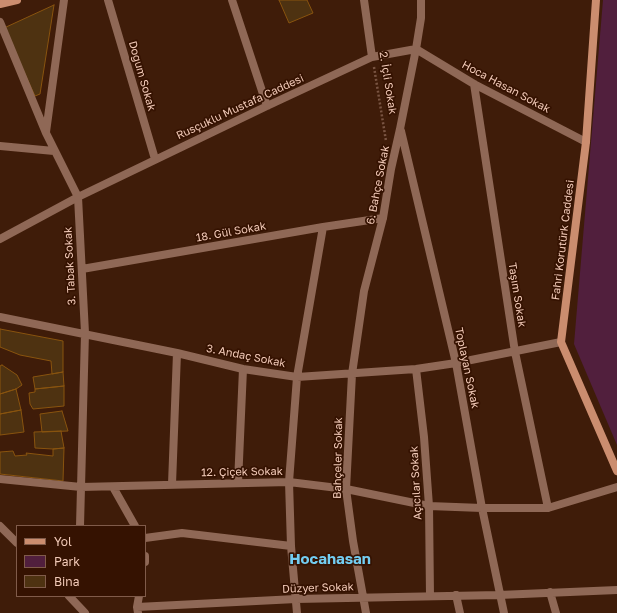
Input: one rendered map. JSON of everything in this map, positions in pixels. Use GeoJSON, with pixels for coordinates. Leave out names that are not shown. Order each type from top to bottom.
{"type":"FeatureCollection","features":[{"type":"Feature","properties":{"kind":"street"},"geometry":{"type":"LineString","coordinates":[[0,4],[17,0]]}},
{"type":"Feature","properties":{"kind":"street"},"geometry":{"type":"LineString","coordinates":[[46,133],[64,0]]}},
{"type":"Feature","properties":{"kind":"street","name":"Doğum Sokak"},"geometry":{"type":"LineString","coordinates":[[108,0],[155,159]]}},
{"type":"Feature","properties":{"kind":"street"},"geometry":{"type":"LineString","coordinates":[[232,0],[267,106]]}},
{"type":"Feature","properties":{"kind":"street","name":"2. İçli Sokak"},"geometry":{"type":"LineString","coordinates":[[364,0],[372,57]]}},
{"type":"Feature","properties":{"kind":"street","name":"6. Bahçe Sokak"},"geometry":{"type":"LineString","coordinates":[[352,374],[364,291],[383,218],[391,169],[416,49],[421,18],[421,0]]}},
{"type":"Feature","properties":{"kind":"street","name":"Fahri Korutürk Caddesi"},"geometry":{"type":"LineString","coordinates":[[561,342],[586,142],[596,0]]}},
{"type":"Feature","properties":{"kind":"street","name":"3. Tabak Sokak"},"geometry":{"type":"LineString","coordinates":[[0,22],[54,151],[78,197],[84,333],[80,525]]}},
{"type":"Feature","properties":{"kind":"street","name":"Rusçuklu Mustafa Caddesi"},"geometry":{"type":"LineString","coordinates":[[0,239],[78,197],[155,159],[372,57],[416,49]]}},
{"type":"Feature","properties":{"kind":"street","name":"Hoca Hasan Sokak"},"geometry":{"type":"LineString","coordinates":[[416,49],[474,84],[586,142]]}},
{"type":"Feature","properties":{"kind":"street","name":"Taşım Sokak"},"geometry":{"type":"LineString","coordinates":[[474,84],[515,352],[548,508]]}},
{"type":"Feature","properties":{"kind":"street","name":"Toplayan Sokak"},"geometry":{"type":"LineString","coordinates":[[400,129],[456,363],[482,508],[504,613]]}},
{"type":"Feature","properties":{"kind":"street"},"geometry":{"type":"LineString","coordinates":[[0,146],[54,151]]}},
{"type":"Feature","properties":{"kind":"street","name":"18. Gül Sokak"},"geometry":{"type":"LineString","coordinates":[[82,269],[383,218]]}},
{"type":"Feature","properties":{"kind":"street"},"geometry":{"type":"LineString","coordinates":[[297,613],[291,546],[289,482],[297,377],[323,227]]}},
{"type":"Feature","properties":{"kind":"street","name":"3. Andaç Sokak"},"geometry":{"type":"LineString","coordinates":[[0,317],[84,333],[243,369],[297,377],[416,369],[456,363],[561,342]]}},
{"type":"Feature","properties":{"kind":"street"},"geometry":{"type":"LineString","coordinates":[[561,342],[617,471]]}},
{"type":"Feature","properties":{"kind":"street"},"geometry":{"type":"LineString","coordinates":[[172,484],[177,353]]}},
{"type":"Feature","properties":{"kind":"street"},"geometry":{"type":"LineString","coordinates":[[238,483],[243,369]]}},
{"type":"Feature","properties":{"kind":"street","name":"Açıcılar Sokak"},"geometry":{"type":"LineString","coordinates":[[416,369],[424,437],[429,506],[430,596]]}},
{"type":"Feature","properties":{"kind":"street","name":"Bahçeler Sokak"},"geometry":{"type":"LineString","coordinates":[[352,374],[346,489],[353,541],[366,613]]}},
{"type":"Feature","properties":{"kind":"street","name":"12. Çiçek Sokak"},"geometry":{"type":"LineString","coordinates":[[0,479],[81,487],[289,482],[346,489],[429,506],[482,508],[548,508],[617,487]]}},
{"type":"Feature","properties":{"kind":"street"},"geometry":{"type":"LineString","coordinates":[[112,486],[134,525]]}},
{"type":"Feature","properties":{"kind":"street"},"geometry":{"type":"LineString","coordinates":[[0,526],[16,542]]}},
{"type":"Feature","properties":{"kind":"street"},"geometry":{"type":"LineString","coordinates":[[146,538],[182,533],[291,546]]}},
{"type":"Feature","properties":{"kind":"street","name":"Düzyer Sokak"},"geometry":{"type":"LineString","coordinates":[[137,610],[296,599],[456,596],[617,590]]}},
{"type":"Feature","properties":{"kind":"street"},"geometry":{"type":"LineString","coordinates":[[550,592],[556,613]]}},
{"type":"Feature","properties":{"kind":"street"},"geometry":{"type":"LineString","coordinates":[[456,596],[460,613]]}},
{"type":"Feature","properties":{"kind":"street"},"geometry":{"type":"LineString","coordinates":[[70,597],[78,609],[85,613]]}},
{"type":"Feature","properties":{"kind":"street"},"geometry":{"type":"LineString","coordinates":[[78,597],[78,609]]}},
{"type":"Feature","properties":{"kind":"street"},"geometry":{"type":"LineString","coordinates":[[137,610],[139,597]]}},
{"type":"Feature","properties":{"kind":"path","name":"2. İçli Sokak"},"geometry":{"type":"LineString","coordinates":[[372,57],[387,146]]}},
{"type":"Feature","properties":{"kind":"green space"},"geometry":{"type":"Polygon","coordinates":[[[603,0],[617,0],[617,445],[574,344],[603,0]]]}},
{"type":"Feature","properties":{"kind":"building"},"geometry":{"type":"Polygon","coordinates":[[[279,0],[307,0],[313,13],[289,23],[279,0]]]}},
{"type":"Feature","properties":{"kind":"building"},"geometry":{"type":"Polygon","coordinates":[[[54,5],[40,94],[35,96],[4,28],[54,5]]]}},
{"type":"Feature","properties":{"kind":"building"},"geometry":{"type":"Polygon","coordinates":[[[0,329],[63,341],[63,372],[52,374],[51,361],[20,355],[0,347],[0,329]]]}},
{"type":"Feature","properties":{"kind":"building"},"geometry":{"type":"Polygon","coordinates":[[[2,365],[17,375],[22,385],[16,389],[0,394],[0,366],[2,365]]]}},
{"type":"Feature","properties":{"kind":"building"},"geometry":{"type":"Polygon","coordinates":[[[63,372],[64,386],[35,389],[33,377],[63,372]]]}},
{"type":"Feature","properties":{"kind":"building"},"geometry":{"type":"Polygon","coordinates":[[[64,386],[64,406],[33,409],[30,404],[29,393],[35,392],[35,389],[64,386]]]}},
{"type":"Feature","properties":{"kind":"building"},"geometry":{"type":"Polygon","coordinates":[[[16,389],[21,410],[0,414],[0,394],[16,389]]]}},
{"type":"Feature","properties":{"kind":"building"},"geometry":{"type":"Polygon","coordinates":[[[21,410],[24,432],[0,435],[0,414],[21,410]]]}},
{"type":"Feature","properties":{"kind":"building"},"geometry":{"type":"Polygon","coordinates":[[[62,411],[68,431],[42,432],[40,414],[62,411]]]}},
{"type":"Feature","properties":{"kind":"building"},"geometry":{"type":"Polygon","coordinates":[[[61,431],[64,448],[35,448],[34,432],[61,431]]]}},
{"type":"Feature","properties":{"kind":"building"},"geometry":{"type":"Polygon","coordinates":[[[64,448],[63,481],[0,474],[0,452],[13,451],[15,456],[27,455],[26,453],[53,456],[53,449],[64,448]]]}},
{"type":"Feature","properties":{"kind":"district","name":"Hocahasan"},"geometry":{"type":"Point","coordinates":[330,559]}}]}
